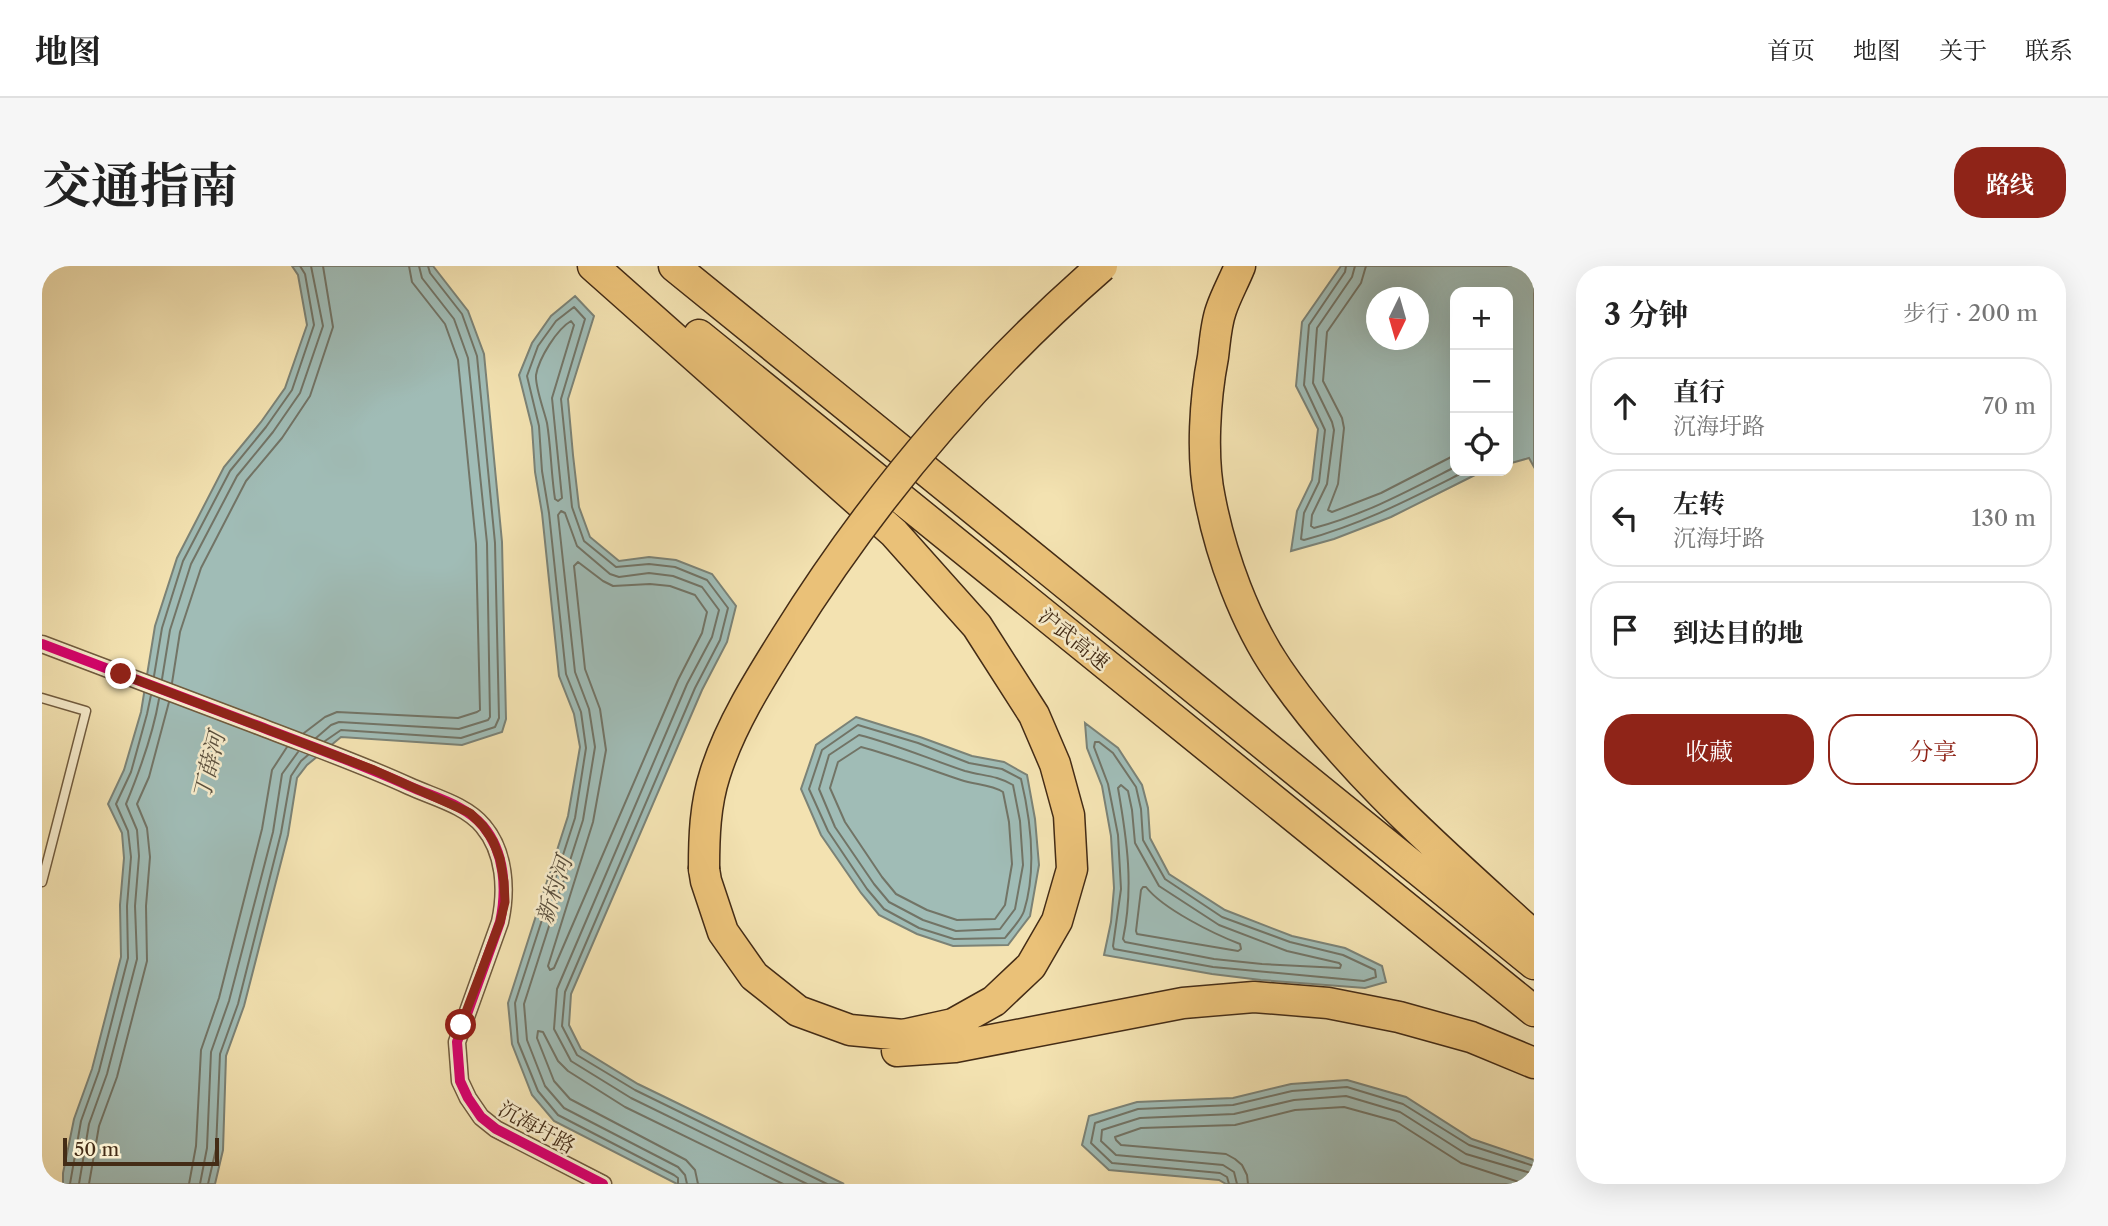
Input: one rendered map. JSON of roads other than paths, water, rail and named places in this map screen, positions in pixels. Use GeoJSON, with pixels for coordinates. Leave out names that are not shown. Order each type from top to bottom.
{"type":"FeatureCollection","features":[{"type":"Feature","properties":{"kind":"highway"},"geometry":{"type":"LineString","coordinates":[[593,266],[894,533],[977,626],[1034,715],[1055,764],[1069,814],[1072,869],[1057,921],[1031,966],[994,1002],[953,1024],[904,1035],[850,1030],[798,1011],[754,976],[723,932],[706,881],[695,870],[688,827],[701,769],[723,715],[760,648],[802,581],[864,494],[932,413],[1040,300],[1078,266]]}},
{"type":"Feature","properties":{"kind":"highway","name":"沪武高速"},"geometry":{"type":"LineString","coordinates":[[674,266],[1534,964]]}},
{"type":"Feature","properties":{"kind":"highway"},"geometry":{"type":"LineString","coordinates":[[1102,266],[1052,309],[944,423],[877,504],[815,590],[737,722],[715,775],[695,870],[689,886],[707,942],[744,991],[793,1027],[846,1048],[905,1051],[955,1047],[1183,1003],[1254,997],[1328,1003],[1399,1017],[1471,1037],[1534,1063]]}},
{"type":"Feature","properties":{"kind":"highway"},"geometry":{"type":"LineString","coordinates":[[1240,266],[1220,312],[1210,374],[1205,435],[1209,497],[1225,556],[1247,613],[1276,667],[1311,715],[1349,759],[1432,843],[1534,936]]}},
{"type":"Feature","properties":{"kind":"highway","name":"沪武高速"},"geometry":{"type":"LineString","coordinates":[[619,269],[1534,1011]]}},
{"type":"Feature","properties":{"kind":"street","name":"沉海圩路"},"geometry":{"type":"LineString","coordinates":[[42,644],[374,770],[470,813],[493,841],[500,859],[505,902],[461,1025],[457,1042],[460,1081],[481,1117],[496,1129],[604,1184]]}},
{"type":"Feature","properties":{"kind":"lane"},"geometry":{"type":"LineString","coordinates":[[42,698],[86,711],[42,882]]}},
{"type":"Feature","properties":{"kind":"water","name":"丁薛河"},"geometry":{"type":"Polygon","coordinates":[[[292,266],[433,266],[468,311],[484,354],[502,542],[506,719],[502,732],[462,745],[341,737],[307,765],[297,778],[288,835],[244,1006],[226,1056],[223,1150],[215,1184],[63,1184],[74,1119],[92,1069],[121,957],[120,905],[124,858],[122,833],[108,804],[124,770],[141,712],[155,626],[177,558],[224,467],[285,388],[307,325],[298,275],[292,266]]]}},
{"type":"Feature","properties":{"kind":"water"},"geometry":{"type":"Polygon","coordinates":[[[1341,266],[1534,266],[1534,467],[1529,458],[1513,463],[1513,287],[1450,287],[1450,476],[1473,476],[1391,517],[1334,539],[1291,551],[1297,511],[1312,480],[1318,429],[1296,386],[1302,322],[1341,266]]]}},
{"type":"Feature","properties":{"kind":"water","name":"新村河"},"geometry":{"type":"Polygon","coordinates":[[[575,296],[594,316],[568,399],[579,507],[590,537],[619,561],[649,557],[676,560],[712,574],[736,606],[727,642],[702,690],[571,994],[569,1025],[581,1049],[638,1084],[844,1184],[677,1184],[554,1121],[532,1095],[512,1044],[508,1003],[568,816],[580,747],[574,714],[559,676],[532,427],[519,375],[532,343],[551,316],[575,296]]]}},
{"type":"Feature","properties":{"kind":"water"},"geometry":{"type":"Polygon","coordinates":[[[856,717],[972,756],[1004,762],[1027,775],[1035,819],[1039,865],[1030,916],[1008,945],[953,946],[917,934],[879,915],[821,835],[801,789],[816,745],[856,717]]]}},
{"type":"Feature","properties":{"kind":"water"},"geometry":{"type":"Polygon","coordinates":[[[1085,723],[1118,748],[1142,785],[1148,808],[1150,838],[1169,874],[1225,910],[1292,936],[1345,948],[1382,966],[1386,982],[1365,988],[1261,980],[1104,955],[1114,888],[1111,836],[1102,786],[1087,748],[1085,723]]]}},
{"type":"Feature","properties":{"kind":"water"},"geometry":{"type":"Polygon","coordinates":[[[1347,1080],[1406,1097],[1472,1139],[1534,1160],[1534,1184],[1226,1184],[1219,1180],[1109,1170],[1082,1145],[1089,1116],[1137,1102],[1233,1098],[1291,1084],[1347,1080]]]}}]}
